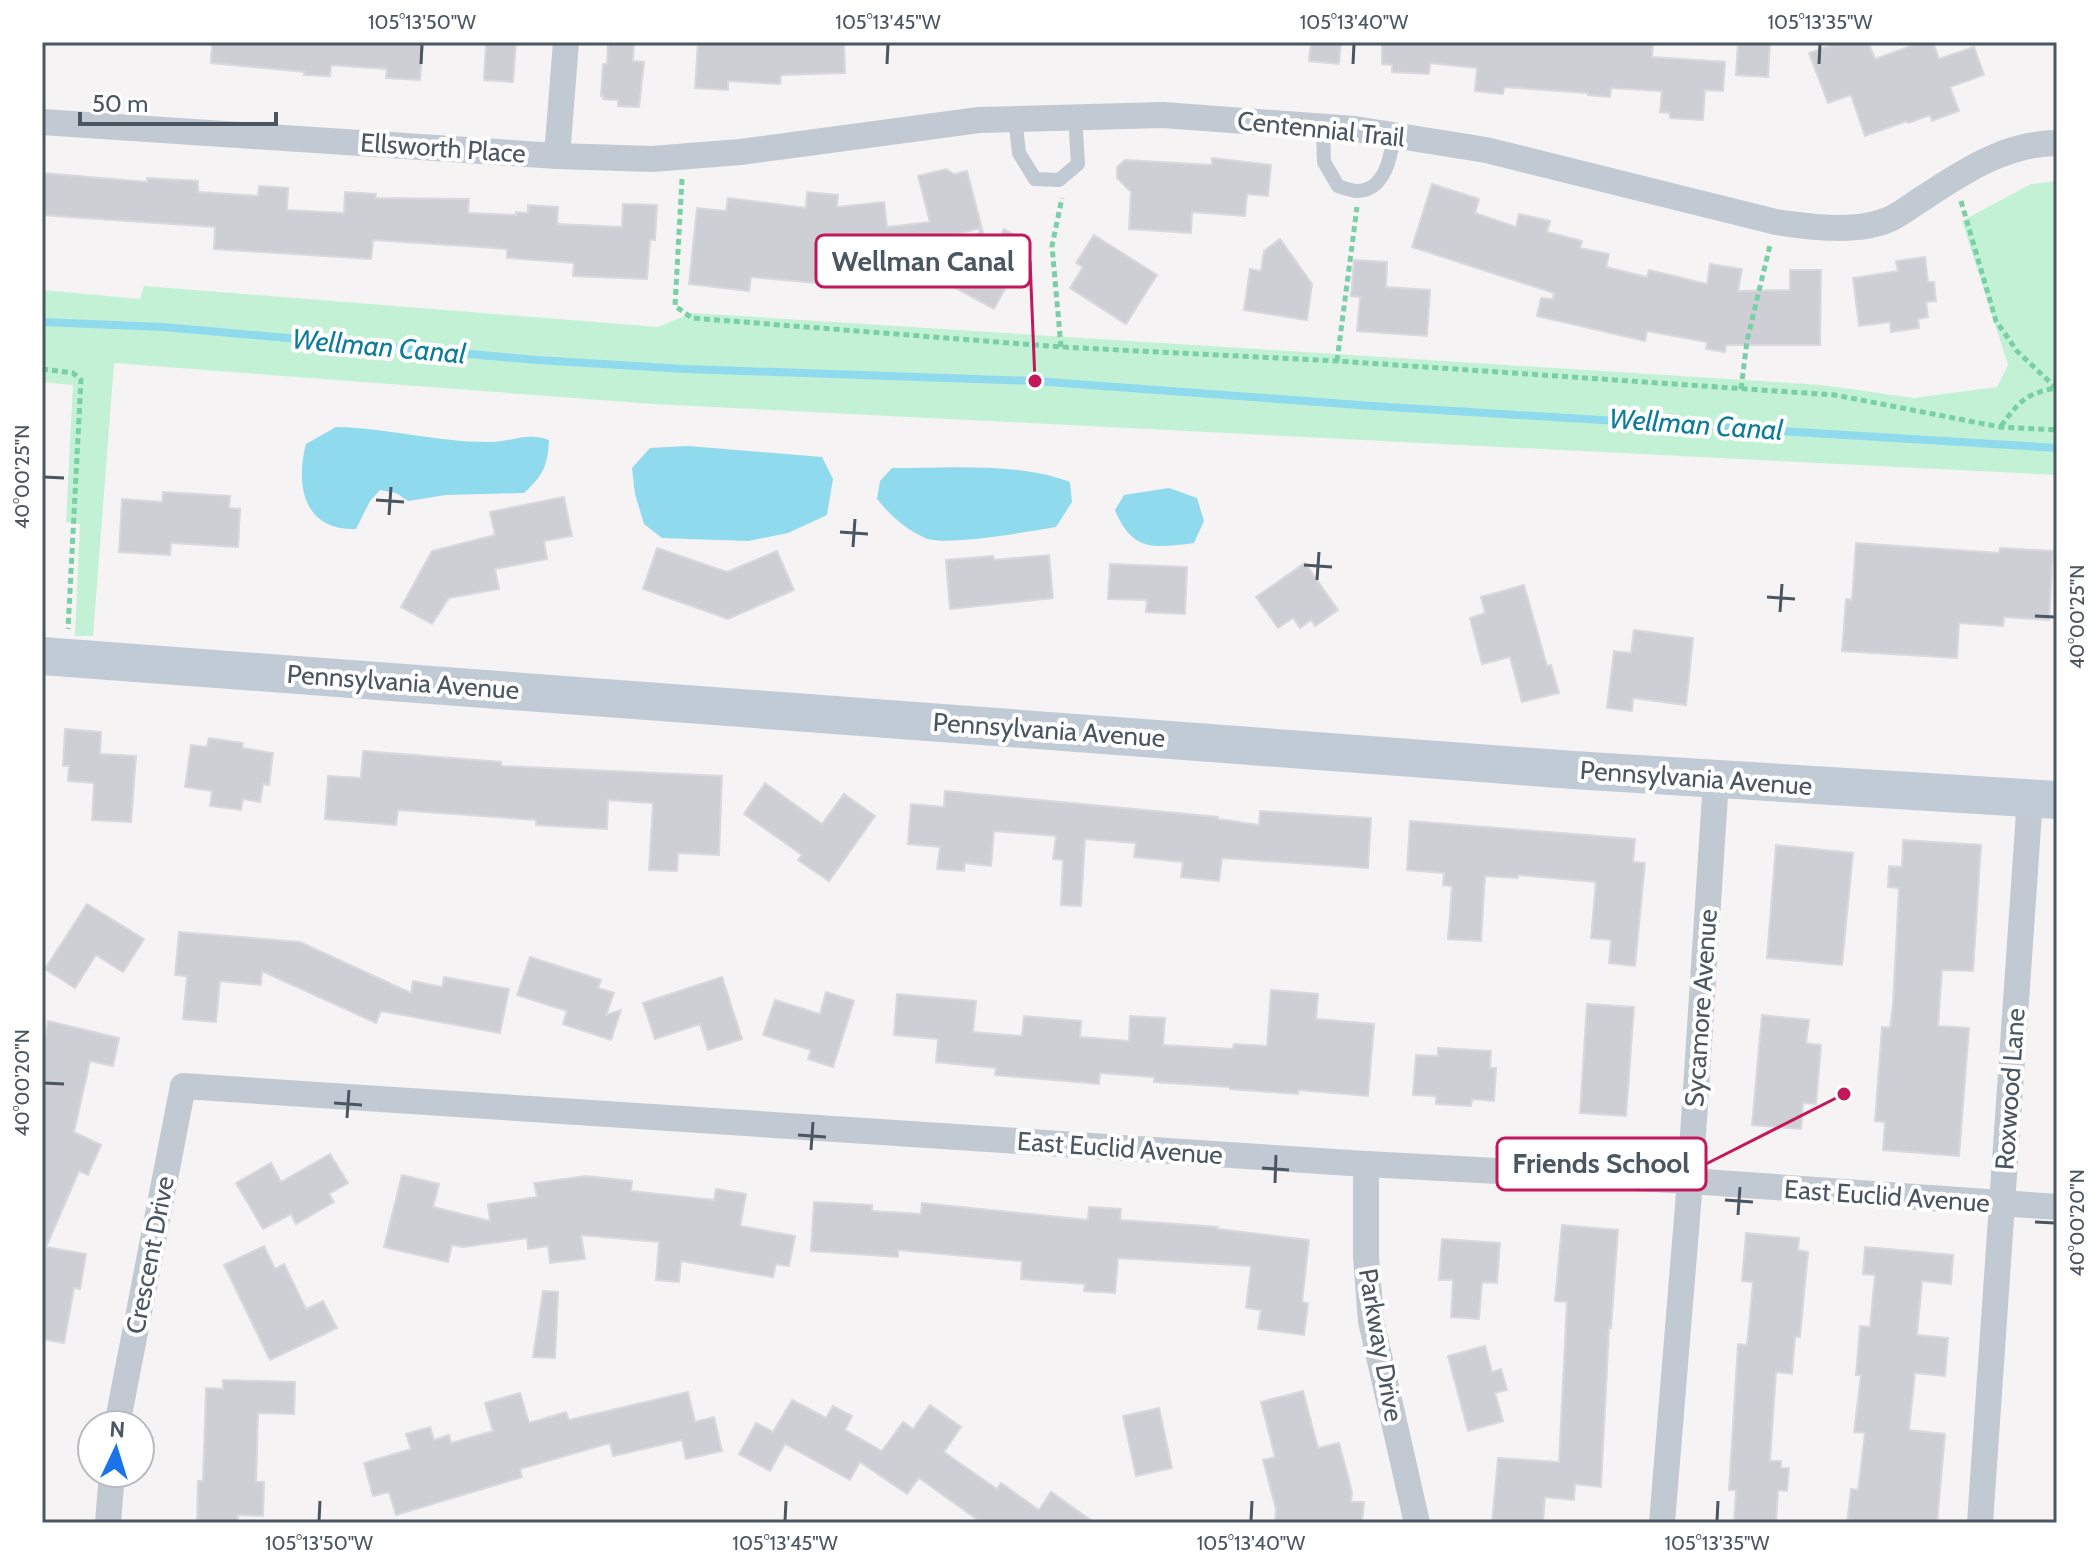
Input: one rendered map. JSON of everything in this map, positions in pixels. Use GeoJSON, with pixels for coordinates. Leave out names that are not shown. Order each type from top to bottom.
{"type":"FeatureCollection","features":[{"type":"Feature","properties":{"kind":"street"},"geometry":{"type":"LineString","coordinates":[[557,156],[566,42]]}},
{"type":"Feature","properties":{"kind":"street","name":"Centennial Trail"},"geometry":{"type":"LineString","coordinates":[[557,156],[652,159],[740,152],[1015,117],[1163,115],[1323,127],[1486,150],[1776,222],[1822,229],[1891,219],[1955,177],[2009,150],[2057,143]]}},
{"type":"Feature","properties":{"kind":"street","name":"Ellsworth Place"},"geometry":{"type":"LineString","coordinates":[[42,122],[557,156]]}},
{"type":"Feature","properties":{"kind":"street","name":"Pennsylvania Avenue"},"geometry":{"type":"LineString","coordinates":[[54,657],[1716,780],[2043,799]]}},
{"type":"Feature","properties":{"kind":"street","name":"Sycamore Avenue"},"geometry":{"type":"LineString","coordinates":[[1662,1523],[1690,1181],[1716,780]]}},
{"type":"Feature","properties":{"kind":"street","name":"Roxwood Lane"},"geometry":{"type":"LineString","coordinates":[[1980,1523],[2002,1205],[2043,799]]}},
{"type":"Feature","properties":{"kind":"street","name":"East Euclid Avenue"},"geometry":{"type":"LineString","coordinates":[[183,1086],[2057,1207]]}},
{"type":"Feature","properties":{"kind":"street","name":"Crescent Drive"},"geometry":{"type":"LineString","coordinates":[[120,1409],[183,1086]]}},
{"type":"Feature","properties":{"kind":"street","name":"Parkway Drive"},"geometry":{"type":"LineString","coordinates":[[1366,1164],[1366,1257],[1371,1321],[1417,1523]]}},
{"type":"Feature","properties":{"kind":"street"},"geometry":{"type":"LineString","coordinates":[[108,1523],[111,1489]]}},
{"type":"Feature","properties":{"kind":"lane"},"geometry":{"type":"LineString","coordinates":[[1015,117],[1019,153],[1035,179],[1059,180],[1078,164],[1075,116]]}},
{"type":"Feature","properties":{"kind":"lane"},"geometry":{"type":"LineString","coordinates":[[1323,127],[1324,162],[1338,186],[1359,191],[1374,186],[1390,164],[1394,135]]}},
{"type":"Feature","properties":{"kind":"path"},"geometry":{"type":"LineString","coordinates":[[683,156],[675,306],[692,318],[1061,347],[1337,361],[1835,395],[2000,427],[2057,430]]}},
{"type":"Feature","properties":{"kind":"path"},"geometry":{"type":"LineString","coordinates":[[1955,177],[1996,321],[2017,351],[2056,388]]}},
{"type":"Feature","properties":{"kind":"path"},"geometry":{"type":"LineString","coordinates":[[1059,180],[1064,192],[1052,246],[1061,347]]}},
{"type":"Feature","properties":{"kind":"path"},"geometry":{"type":"LineString","coordinates":[[1337,361],[1359,191]]}},
{"type":"Feature","properties":{"kind":"path"},"geometry":{"type":"LineString","coordinates":[[1741,389],[1747,341],[1776,222]]}},
{"type":"Feature","properties":{"kind":"path"},"geometry":{"type":"LineString","coordinates":[[42,369],[73,373],[81,380],[54,657]]}},
{"type":"Feature","properties":{"kind":"path"},"geometry":{"type":"LineString","coordinates":[[2000,427],[2019,402],[2035,392],[2056,388]]}},
{"type":"Feature","properties":{"kind":"green space"},"geometry":{"type":"Polygon","coordinates":[[[2057,181],[2057,475],[654,404],[114,363],[93,636],[75,636],[80,524],[66,522],[73,385],[42,382],[42,290],[140,299],[144,286],[658,327],[692,313],[1822,385],[1914,398],[1997,387],[2008,365],[1962,221],[2031,184],[2057,181]]]}},
{"type":"Feature","properties":{"kind":"water"},"geometry":{"type":"Polygon","coordinates":[[[336,427],[469,441],[495,442],[526,437],[549,440],[543,470],[524,493],[446,495],[408,501],[396,493],[380,490],[370,501],[356,529],[338,528],[314,514],[303,490],[302,475],[306,444],[336,427]]]}},
{"type":"Feature","properties":{"kind":"water"},"geometry":{"type":"Polygon","coordinates":[[[688,446],[822,457],[833,479],[827,515],[788,533],[748,541],[662,538],[644,524],[635,494],[632,468],[650,448],[688,446]]]}},
{"type":"Feature","properties":{"kind":"water"},"geometry":{"type":"Polygon","coordinates":[[[892,468],[1028,471],[1070,482],[1072,502],[1056,527],[989,537],[935,540],[925,538],[905,526],[877,499],[880,481],[892,468]]]}},
{"type":"Feature","properties":{"kind":"water"},"geometry":{"type":"Polygon","coordinates":[[[1169,488],[1197,498],[1204,521],[1194,543],[1156,546],[1137,540],[1129,534],[1115,510],[1124,495],[1169,488]]]}},
{"type":"Feature","properties":{"kind":"building"},"geometry":{"type":"Polygon","coordinates":[[[212,42],[423,42],[420,80],[386,78],[387,69],[331,65],[330,76],[211,63],[212,42]]]}},
{"type":"Feature","properties":{"kind":"building"},"geometry":{"type":"Polygon","coordinates":[[[486,42],[516,42],[513,82],[484,80],[486,42]]]}},
{"type":"Feature","properties":{"kind":"building"},"geometry":{"type":"Polygon","coordinates":[[[608,42],[634,42],[633,61],[644,62],[639,107],[618,106],[618,100],[603,99],[604,96],[601,96],[608,42]]]}},
{"type":"Feature","properties":{"kind":"building"},"geometry":{"type":"Polygon","coordinates":[[[698,42],[844,42],[845,73],[781,75],[780,84],[728,81],[728,90],[695,88],[698,42]]]}},
{"type":"Feature","properties":{"kind":"building"},"geometry":{"type":"Polygon","coordinates":[[[1311,42],[1341,42],[1339,64],[1309,61],[1311,42]]]}},
{"type":"Feature","properties":{"kind":"building"},"geometry":{"type":"Polygon","coordinates":[[[1382,42],[1653,42],[1652,57],[1725,62],[1723,91],[1705,90],[1703,120],[1670,118],[1670,113],[1660,112],[1662,91],[1611,88],[1610,97],[1504,87],[1503,94],[1475,91],[1477,68],[1430,63],[1429,74],[1392,72],[1392,65],[1382,64],[1382,42]]]}},
{"type":"Feature","properties":{"kind":"building"},"geometry":{"type":"Polygon","coordinates":[[[1738,42],[1770,42],[1768,77],[1736,75],[1738,42]]]}},
{"type":"Feature","properties":{"kind":"building"},"geometry":{"type":"Polygon","coordinates":[[[1840,42],[1868,42],[1875,59],[1922,42],[1933,42],[1939,59],[1974,47],[1984,75],[1950,87],[1959,111],[1932,121],[1930,115],[1907,121],[1865,136],[1851,95],[1828,103],[1809,53],[1840,42]]]}},
{"type":"Feature","properties":{"kind":"building"},"geometry":{"type":"Polygon","coordinates":[[[1212,158],[1271,165],[1268,196],[1247,194],[1245,216],[1192,212],[1191,233],[1129,229],[1131,192],[1117,178],[1117,167],[1125,160],[1212,165],[1212,158]]]}},
{"type":"Feature","properties":{"kind":"building"},"geometry":{"type":"Polygon","coordinates":[[[946,169],[954,174],[967,171],[989,256],[1004,229],[1030,243],[994,309],[950,285],[981,228],[907,247],[911,282],[891,284],[889,273],[828,280],[827,284],[751,277],[749,291],[689,284],[697,208],[726,211],[728,198],[806,208],[807,192],[838,195],[837,207],[884,202],[887,227],[930,222],[918,176],[946,169]]]}},
{"type":"Feature","properties":{"kind":"building"},"geometry":{"type":"Polygon","coordinates":[[[43,173],[147,182],[147,178],[198,181],[198,192],[258,196],[259,186],[288,188],[287,210],[344,213],[345,192],[376,194],[375,198],[469,199],[468,213],[516,215],[516,212],[528,213],[528,205],[558,207],[557,224],[622,227],[623,204],[657,205],[655,240],[650,240],[647,279],[573,276],[574,263],[507,258],[507,249],[466,246],[373,240],[371,259],[214,249],[215,227],[42,215],[43,173]]]}},
{"type":"Feature","properties":{"kind":"building"},"geometry":{"type":"Polygon","coordinates":[[[1432,184],[1479,199],[1475,213],[1516,227],[1519,214],[1550,221],[1547,232],[1582,241],[1580,248],[1609,254],[1606,267],[1647,277],[1649,270],[1707,284],[1710,264],[1742,269],[1738,291],[1790,290],[1790,270],[1821,270],[1820,345],[1726,345],[1725,352],[1706,349],[1707,342],[1647,331],[1645,341],[1537,316],[1541,298],[1553,299],[1554,293],[1412,247],[1432,184]]]}},
{"type":"Feature","properties":{"kind":"building"},"geometry":{"type":"Polygon","coordinates":[[[1094,235],[1157,275],[1126,324],[1070,288],[1083,267],[1076,263],[1094,235]]]}},
{"type":"Feature","properties":{"kind":"building"},"geometry":{"type":"Polygon","coordinates":[[[1280,239],[1312,284],[1307,320],[1244,310],[1250,269],[1261,271],[1264,251],[1280,239]]]}},
{"type":"Feature","properties":{"kind":"building"},"geometry":{"type":"Polygon","coordinates":[[[1925,257],[1928,282],[1934,282],[1936,301],[1926,302],[1928,317],[1918,319],[1919,328],[1891,332],[1890,322],[1859,326],[1853,278],[1898,271],[1896,261],[1925,257]]]}},
{"type":"Feature","properties":{"kind":"building"},"geometry":{"type":"Polygon","coordinates":[[[1354,260],[1387,262],[1386,287],[1430,290],[1427,336],[1357,331],[1360,297],[1351,296],[1354,260]]]}},
{"type":"Feature","properties":{"kind":"building"},"geometry":{"type":"Polygon","coordinates":[[[163,492],[230,496],[229,508],[240,509],[238,547],[171,543],[170,555],[119,552],[122,499],[162,502],[163,492]]]}},
{"type":"Feature","properties":{"kind":"building"},"geometry":{"type":"Polygon","coordinates":[[[564,497],[572,536],[544,541],[547,559],[495,569],[499,589],[449,598],[432,624],[401,607],[432,551],[495,535],[490,512],[564,497]]]}},
{"type":"Feature","properties":{"kind":"building"},"geometry":{"type":"Polygon","coordinates":[[[1856,543],[1999,553],[2000,548],[2053,551],[2049,620],[2004,617],[2003,626],[1959,623],[1957,658],[1842,651],[1846,599],[1852,600],[1856,543]]]}},
{"type":"Feature","properties":{"kind":"building"},"geometry":{"type":"Polygon","coordinates":[[[657,548],[727,572],[777,551],[794,590],[728,619],[643,589],[657,548]]]}},
{"type":"Feature","properties":{"kind":"building"},"geometry":{"type":"Polygon","coordinates":[[[1049,555],[1053,598],[950,609],[946,560],[1049,555]]]}},
{"type":"Feature","properties":{"kind":"building"},"geometry":{"type":"Polygon","coordinates":[[[1305,563],[1338,610],[1315,626],[1311,620],[1300,628],[1293,618],[1278,628],[1256,597],[1305,563]]]}},
{"type":"Feature","properties":{"kind":"building"},"geometry":{"type":"Polygon","coordinates":[[[1110,564],[1187,567],[1185,614],[1146,612],[1147,600],[1108,599],[1110,564]]]}},
{"type":"Feature","properties":{"kind":"building"},"geometry":{"type":"Polygon","coordinates":[[[1524,585],[1547,666],[1551,665],[1559,693],[1522,702],[1510,657],[1482,664],[1470,618],[1485,613],[1481,597],[1524,585]]]}},
{"type":"Feature","properties":{"kind":"building"},"geometry":{"type":"Polygon","coordinates":[[[1634,630],[1693,638],[1686,705],[1633,698],[1632,711],[1607,708],[1614,651],[1631,653],[1634,630]]]}},
{"type":"Feature","properties":{"kind":"building"},"geometry":{"type":"Polygon","coordinates":[[[65,729],[101,732],[100,754],[136,756],[131,822],[92,820],[94,783],[68,781],[69,766],[63,766],[65,729]]]}},
{"type":"Feature","properties":{"kind":"building"},"geometry":{"type":"Polygon","coordinates":[[[209,738],[243,743],[242,748],[273,753],[269,785],[263,784],[260,802],[243,799],[241,810],[210,806],[212,791],[185,787],[191,745],[207,747],[209,738]]]}},
{"type":"Feature","properties":{"kind":"building"},"geometry":{"type":"Polygon","coordinates":[[[363,751],[501,762],[501,766],[722,776],[719,855],[678,853],[677,871],[649,870],[653,803],[608,800],[607,829],[536,825],[536,820],[398,810],[396,825],[325,819],[328,776],[361,778],[363,751]]]}},
{"type":"Feature","properties":{"kind":"building"},"geometry":{"type":"Polygon","coordinates":[[[765,783],[822,824],[844,794],[875,816],[829,881],[798,860],[802,855],[744,814],[765,783]]]}},
{"type":"Feature","properties":{"kind":"building"},"geometry":{"type":"Polygon","coordinates":[[[945,791],[1218,817],[1259,825],[1260,811],[1371,818],[1368,868],[1222,858],[1219,881],[1181,877],[1183,862],[1134,857],[1136,843],[1085,839],[1081,906],[1061,905],[1063,860],[1053,859],[1056,836],[994,831],[991,866],[965,863],[964,871],[937,869],[940,847],[908,844],[911,804],[944,807],[945,791]]]}},
{"type":"Feature","properties":{"kind":"building"},"geometry":{"type":"Polygon","coordinates":[[[1410,821],[1635,839],[1633,862],[1645,863],[1635,966],[1609,963],[1611,940],[1591,938],[1596,882],[1518,875],[1518,878],[1485,876],[1481,941],[1448,939],[1452,886],[1443,885],[1444,873],[1407,870],[1410,821]]]}},
{"type":"Feature","properties":{"kind":"building"},"geometry":{"type":"Polygon","coordinates":[[[1903,840],[1981,845],[1973,971],[1942,970],[1938,1026],[1969,1028],[1959,1156],[1883,1150],[1885,1122],[1875,1121],[1882,1027],[1890,1028],[1893,1004],[1899,888],[1888,887],[1889,866],[1902,867],[1903,840]]]}},
{"type":"Feature","properties":{"kind":"building"},"geometry":{"type":"Polygon","coordinates":[[[1776,845],[1853,853],[1842,965],[1767,958],[1776,845]]]}},
{"type":"Feature","properties":{"kind":"building"},"geometry":{"type":"Polygon","coordinates":[[[87,904],[144,939],[123,972],[96,955],[75,988],[45,969],[87,904]]]}},
{"type":"Feature","properties":{"kind":"building"},"geometry":{"type":"Polygon","coordinates":[[[179,932],[300,942],[411,993],[413,981],[442,987],[444,977],[509,989],[500,1033],[381,1011],[376,1023],[262,971],[261,985],[220,981],[216,1022],[183,1019],[187,976],[175,975],[179,932]]]}},
{"type":"Feature","properties":{"kind":"building"},"geometry":{"type":"Polygon","coordinates":[[[530,957],[601,980],[598,988],[614,993],[606,1015],[621,1010],[611,1040],[563,1024],[567,1011],[517,995],[530,957]]]}},
{"type":"Feature","properties":{"kind":"building"},"geometry":{"type":"Polygon","coordinates":[[[722,977],[742,1039],[708,1050],[700,1024],[655,1039],[643,1003],[722,977]]]}},
{"type":"Feature","properties":{"kind":"building"},"geometry":{"type":"Polygon","coordinates":[[[1271,990],[1318,994],[1316,1019],[1374,1024],[1368,1096],[1298,1090],[1298,1094],[1230,1089],[1154,1082],[1154,1077],[1100,1073],[1099,1084],[995,1075],[996,1068],[936,1062],[938,1039],[894,1035],[897,994],[976,1001],[973,1032],[1022,1036],[1024,1016],[1081,1021],[1080,1037],[1129,1041],[1130,1016],[1165,1018],[1163,1045],[1233,1049],[1234,1044],[1267,1046],[1271,990]]]}},
{"type":"Feature","properties":{"kind":"building"},"geometry":{"type":"Polygon","coordinates":[[[826,992],[854,1001],[833,1067],[808,1059],[811,1050],[763,1035],[775,1000],[820,1014],[826,992]]]}},
{"type":"Feature","properties":{"kind":"building"},"geometry":{"type":"Polygon","coordinates":[[[1587,1004],[1634,1007],[1626,1116],[1580,1113],[1587,1004]]]}},
{"type":"Feature","properties":{"kind":"building"},"geometry":{"type":"Polygon","coordinates":[[[1762,1015],[1809,1020],[1806,1043],[1821,1045],[1816,1104],[1803,1103],[1801,1129],[1752,1125],[1762,1015]]]}},
{"type":"Feature","properties":{"kind":"building"},"geometry":{"type":"Polygon","coordinates":[[[48,1021],[119,1038],[113,1066],[90,1061],[74,1132],[101,1145],[88,1175],[79,1171],[46,1247],[86,1254],[80,1289],[74,1288],[64,1343],[42,1339],[42,1047],[48,1021]]]}},
{"type":"Feature","properties":{"kind":"building"},"geometry":{"type":"Polygon","coordinates":[[[1438,1048],[1491,1051],[1490,1068],[1496,1068],[1494,1101],[1472,1099],[1471,1106],[1436,1104],[1436,1096],[1413,1095],[1416,1055],[1438,1056],[1438,1048]]]}},
{"type":"Feature","properties":{"kind":"building"},"geometry":{"type":"Polygon","coordinates":[[[330,1154],[348,1183],[329,1194],[334,1202],[296,1224],[291,1214],[263,1229],[236,1183],[271,1163],[281,1182],[330,1154]]]}},
{"type":"Feature","properties":{"kind":"building"},"geometry":{"type":"Polygon","coordinates":[[[402,1175],[439,1184],[433,1207],[490,1221],[488,1204],[537,1197],[534,1183],[586,1176],[632,1181],[631,1191],[714,1200],[716,1189],[746,1194],[740,1226],[795,1236],[789,1266],[776,1264],[773,1277],[681,1261],[679,1282],[656,1280],[659,1242],[581,1235],[585,1259],[550,1263],[548,1246],[528,1249],[527,1238],[463,1247],[452,1245],[448,1262],[384,1247],[402,1175]]]}},
{"type":"Feature","properties":{"kind":"building"},"geometry":{"type":"Polygon","coordinates":[[[814,1202],[872,1205],[872,1211],[921,1214],[922,1203],[1088,1220],[1089,1207],[1121,1209],[1120,1220],[1218,1227],[1309,1240],[1302,1302],[1308,1303],[1304,1335],[1258,1329],[1261,1310],[1246,1308],[1251,1266],[1118,1258],[1115,1293],[1084,1291],[1085,1284],[1021,1279],[1022,1261],[898,1250],[898,1257],[811,1251],[814,1202]]]}},
{"type":"Feature","properties":{"kind":"building"},"geometry":{"type":"Polygon","coordinates":[[[1562,1225],[1618,1230],[1609,1328],[1601,1487],[1575,1484],[1574,1500],[1545,1497],[1543,1523],[1492,1523],[1498,1458],[1559,1462],[1567,1302],[1555,1301],[1562,1225]]]}},
{"type":"Feature","properties":{"kind":"building"},"geometry":{"type":"Polygon","coordinates":[[[1746,1233],[1799,1238],[1798,1250],[1808,1252],[1800,1337],[1795,1337],[1792,1374],[1776,1372],[1770,1461],[1781,1461],[1781,1468],[1789,1468],[1787,1491],[1778,1490],[1776,1523],[1734,1523],[1736,1490],[1729,1490],[1738,1344],[1747,1345],[1753,1282],[1742,1281],[1746,1233]]]}},
{"type":"Feature","properties":{"kind":"building"},"geometry":{"type":"Polygon","coordinates":[[[1442,1239],[1500,1243],[1497,1283],[1482,1282],[1479,1319],[1451,1317],[1453,1280],[1439,1280],[1442,1239]]]}},
{"type":"Feature","properties":{"kind":"building"},"geometry":{"type":"Polygon","coordinates":[[[264,1246],[275,1269],[284,1264],[306,1309],[323,1301],[337,1328],[270,1360],[224,1265],[264,1246]]]}},
{"type":"Feature","properties":{"kind":"building"},"geometry":{"type":"Polygon","coordinates":[[[1865,1247],[1953,1255],[1951,1284],[1922,1281],[1917,1335],[1948,1338],[1945,1376],[1915,1373],[1909,1430],[1945,1434],[1937,1523],[1847,1523],[1851,1489],[1858,1490],[1865,1433],[1854,1432],[1861,1375],[1856,1375],[1860,1326],[1870,1327],[1875,1275],[1863,1274],[1865,1247]]]}},
{"type":"Feature","properties":{"kind":"building"},"geometry":{"type":"Polygon","coordinates":[[[543,1291],[558,1292],[555,1358],[533,1357],[543,1291]]]}},
{"type":"Feature","properties":{"kind":"building"},"geometry":{"type":"Polygon","coordinates":[[[1485,1346],[1492,1372],[1501,1369],[1507,1390],[1495,1393],[1503,1421],[1468,1431],[1448,1356],[1485,1346]]]}},
{"type":"Feature","properties":{"kind":"building"},"geometry":{"type":"Polygon","coordinates":[[[223,1380],[295,1382],[294,1414],[258,1413],[256,1482],[264,1482],[263,1516],[238,1515],[237,1523],[197,1523],[198,1481],[203,1481],[206,1388],[223,1389],[223,1380]]]}},
{"type":"Feature","properties":{"kind":"building"},"geometry":{"type":"Polygon","coordinates":[[[1303,1391],[1318,1448],[1339,1443],[1352,1492],[1351,1502],[1364,1502],[1362,1523],[1275,1523],[1276,1509],[1263,1460],[1275,1457],[1261,1402],[1303,1391]]]}},
{"type":"Feature","properties":{"kind":"building"},"geometry":{"type":"Polygon","coordinates":[[[688,1392],[695,1422],[714,1417],[722,1451],[686,1459],[682,1440],[613,1456],[610,1443],[520,1469],[522,1477],[396,1515],[389,1492],[373,1496],[364,1463],[411,1449],[406,1434],[430,1427],[434,1440],[449,1435],[451,1443],[493,1431],[485,1403],[520,1393],[529,1423],[566,1412],[569,1420],[688,1392]]]}},
{"type":"Feature","properties":{"kind":"building"},"geometry":{"type":"Polygon","coordinates":[[[792,1400],[826,1418],[833,1406],[852,1416],[845,1430],[882,1451],[903,1422],[913,1429],[930,1405],[961,1427],[944,1452],[997,1489],[1001,1483],[1039,1510],[1051,1492],[1095,1523],[982,1523],[919,1478],[907,1494],[860,1462],[850,1480],[785,1444],[770,1471],[739,1454],[756,1423],[773,1432],[792,1400]]]}},
{"type":"Feature","properties":{"kind":"building"},"geometry":{"type":"Polygon","coordinates":[[[1159,1408],[1172,1468],[1136,1476],[1123,1416],[1159,1408]]]}},
{"type":"Feature","properties":{"kind":"waterway","name":"Wellman Canal"},"geometry":{"type":"LineString","coordinates":[[42,322],[163,327],[537,360],[686,369],[1035,381],[1373,406],[2057,448]]}},
{"type":"Feature","properties":{"kind":"place","name":"Wellman Canal"},"geometry":{"type":"Point","coordinates":[1035,381]}},
{"type":"Feature","properties":{"kind":"place","name":"Friends School"},"geometry":{"type":"Point","coordinates":[1844,1094]}}]}
